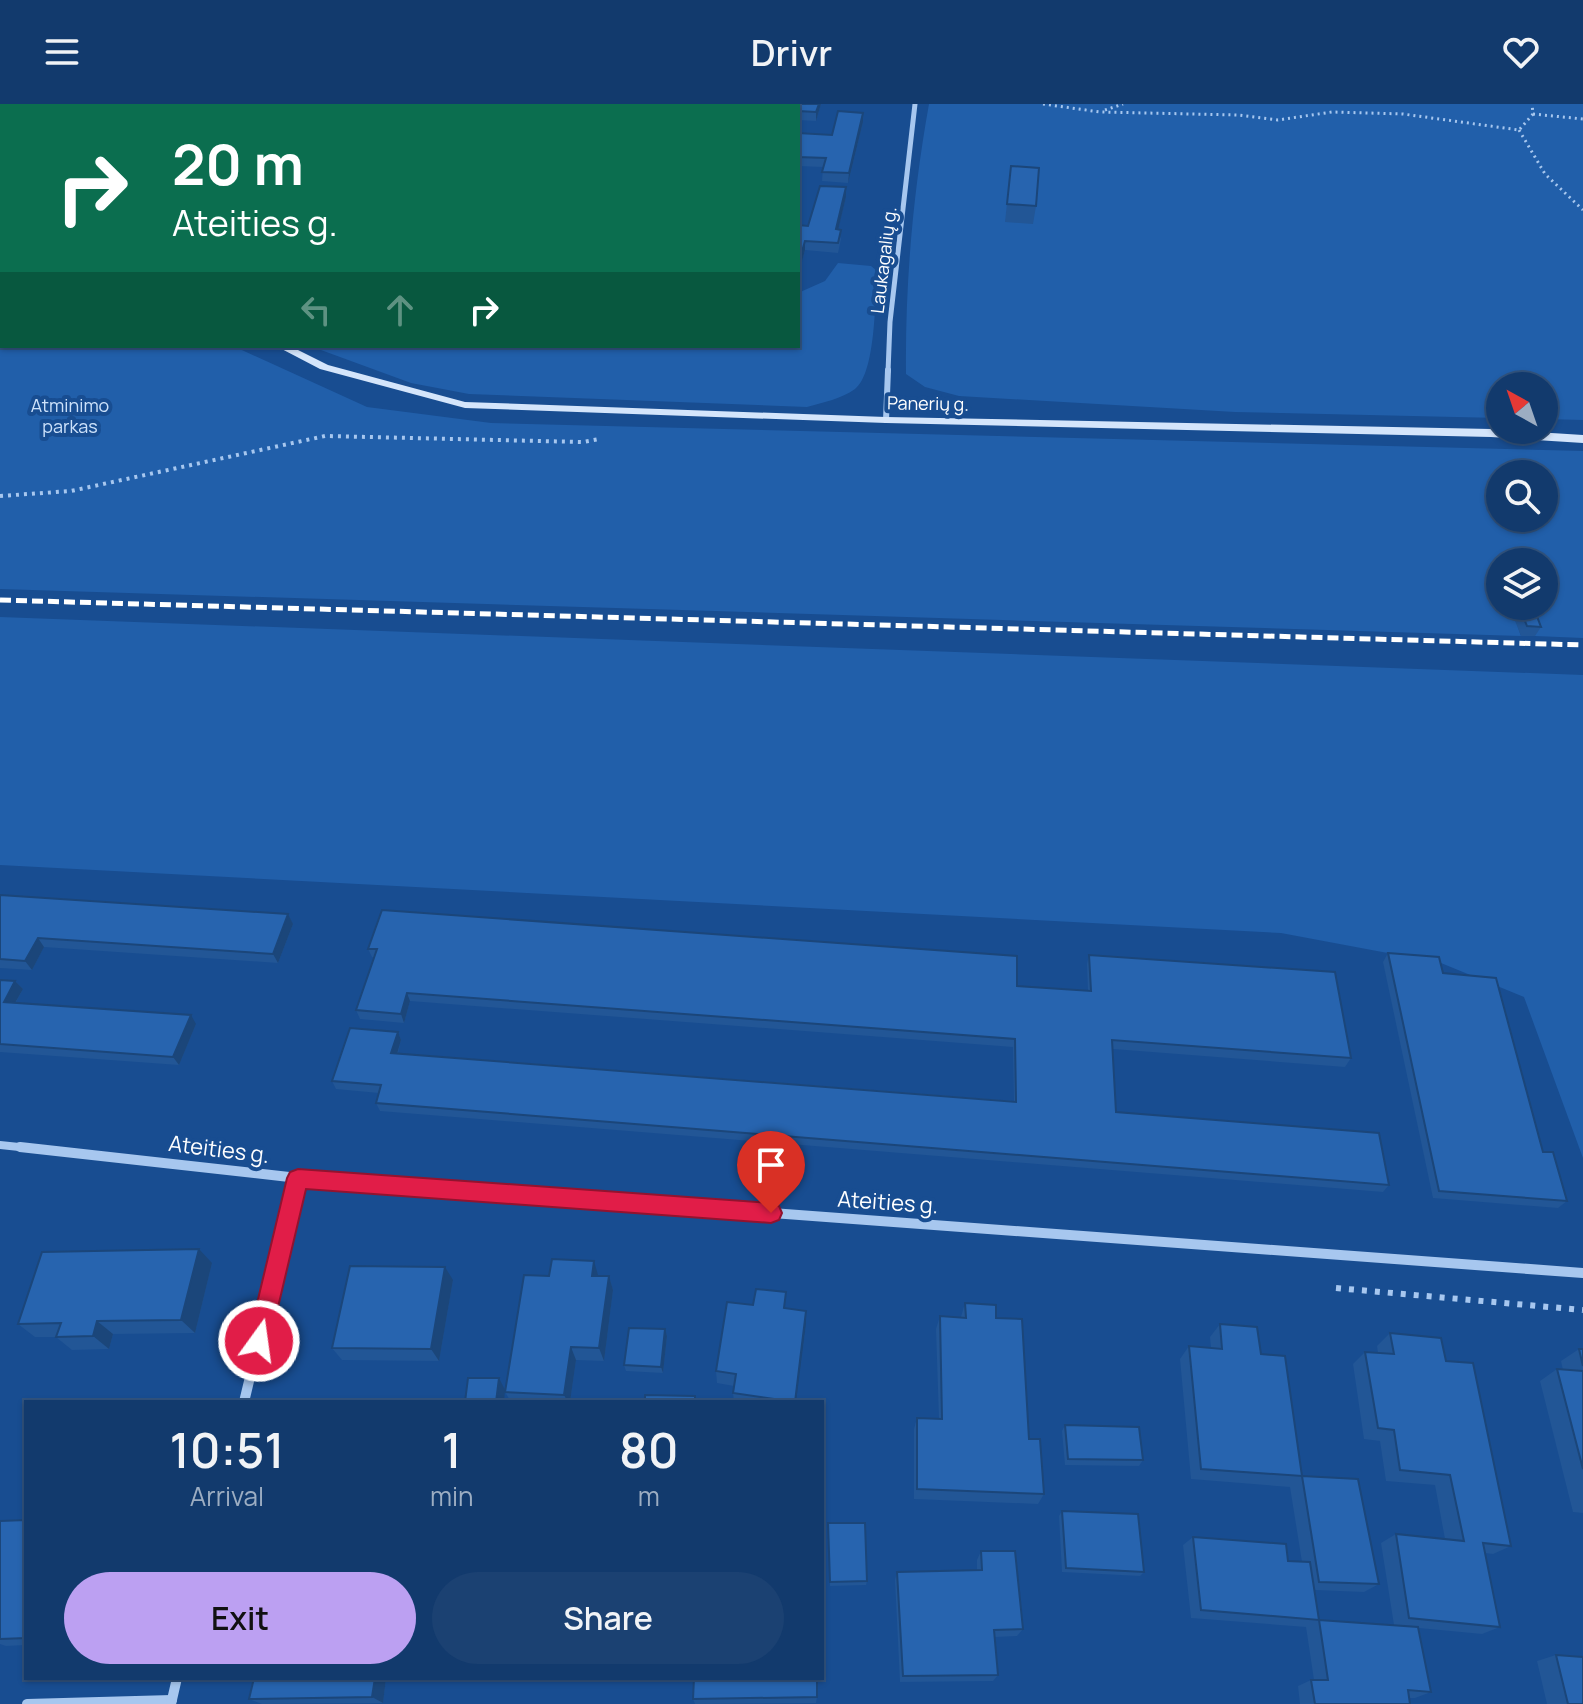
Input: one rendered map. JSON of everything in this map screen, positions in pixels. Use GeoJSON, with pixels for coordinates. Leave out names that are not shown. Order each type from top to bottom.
{"type":"FeatureCollection","features":[{"type":"Feature","properties":{"kind":"street","name":"Laukagalių g."},"geometry":{"type":"LineString","coordinates":[[886,420],[890,322],[915,104]]}},
{"type":"Feature","properties":{"kind":"street","name":"Panerių g."},"geometry":{"type":"LineString","coordinates":[[285,348],[324,367],[465,405],[886,420],[1491,433],[1583,439]]}},
{"type":"Feature","properties":{"kind":"street","name":"Ateities g."},"geometry":{"type":"LineString","coordinates":[[0,1145],[298,1178],[1583,1273]]}},
{"type":"Feature","properties":{"kind":"street"},"geometry":{"type":"LineString","coordinates":[[244,1400],[298,1178]]}},
{"type":"Feature","properties":{"kind":"street"},"geometry":{"type":"LineString","coordinates":[[27,1704],[171,1702],[176,1680]]}},
{"type":"Feature","properties":{"kind":"path"},"geometry":{"type":"LineString","coordinates":[[1043,104],[1100,112],[1238,115],[1278,120],[1332,112],[1403,114],[1519,130]]}},
{"type":"Feature","properties":{"kind":"path"},"geometry":{"type":"LineString","coordinates":[[1100,112],[1123,104]]}},
{"type":"Feature","properties":{"kind":"path"},"geometry":{"type":"LineString","coordinates":[[1519,130],[1533,114],[1532,104]]}},
{"type":"Feature","properties":{"kind":"path"},"geometry":{"type":"LineString","coordinates":[[1533,114],[1583,119]]}},
{"type":"Feature","properties":{"kind":"path"},"geometry":{"type":"LineString","coordinates":[[1519,130],[1545,174],[1583,210]]}},
{"type":"Feature","properties":{"kind":"path"},"geometry":{"type":"LineString","coordinates":[[0,496],[71,491],[325,436],[355,434],[583,442],[612,437]]}},
{"type":"Feature","properties":{"kind":"green space"},"geometry":{"type":"Polygon","coordinates":[[[929,104],[1583,104],[1583,420],[1558,419],[1558,372],[1486,372],[1486,418],[1235,412],[959,396],[925,387],[906,374],[911,239],[929,104]]]}},
{"type":"Feature","properties":{"kind":"green space"},"geometry":{"type":"Polygon","coordinates":[[[838,263],[871,266],[877,271],[871,352],[862,380],[855,389],[838,398],[807,407],[469,394],[411,383],[315,348],[800,348],[800,292],[825,281],[838,263]]]}},
{"type":"Feature","properties":{"kind":"green space","name":"Atminimo parkas"},"geometry":{"type":"Polygon","coordinates":[[[0,348],[237,348],[367,407],[491,423],[1583,451],[1583,638],[1535,636],[1520,620],[1558,620],[1558,548],[1486,548],[1486,620],[1515,620],[1521,636],[0,589],[0,348]]]}},
{"type":"Feature","properties":{"kind":"green space"},"geometry":{"type":"Polygon","coordinates":[[[0,617],[1583,675],[1583,1158],[1524,997],[1441,963],[1281,933],[0,865],[0,617]]]}},
{"type":"Feature","properties":{"kind":"building"},"geometry":{"type":"Polygon","coordinates":[[[800,104],[819,104],[816,112],[800,111],[800,104]]]}},
{"type":"Feature","properties":{"kind":"building"},"geometry":{"type":"Polygon","coordinates":[[[838,111],[863,113],[849,173],[822,172],[826,158],[800,157],[800,133],[832,135],[838,111]]]}},
{"type":"Feature","properties":{"kind":"building"},"geometry":{"type":"Polygon","coordinates":[[[1011,166],[1039,168],[1036,206],[1007,204],[1011,166]]]}},
{"type":"Feature","properties":{"kind":"building"},"geometry":{"type":"Polygon","coordinates":[[[820,186],[846,187],[836,229],[841,230],[838,243],[805,241],[800,255],[800,225],[808,226],[820,186]]]}},
{"type":"Feature","properties":{"kind":"building"},"geometry":{"type":"Polygon","coordinates":[[[1525,620],[1538,620],[1541,627],[1527,626],[1525,620]]]}},
{"type":"Feature","properties":{"kind":"building"},"geometry":{"type":"Polygon","coordinates":[[[0,895],[288,914],[273,954],[38,938],[25,961],[0,959],[0,895]]]}},
{"type":"Feature","properties":{"kind":"building"},"geometry":{"type":"Polygon","coordinates":[[[382,910],[1017,956],[1017,986],[1091,991],[1089,955],[1335,972],[1351,1058],[1112,1040],[1116,1112],[1379,1133],[1389,1185],[376,1103],[381,1085],[332,1081],[350,1028],[398,1032],[391,1053],[1016,1102],[1015,1039],[407,993],[401,1014],[356,1010],[377,949],[368,949],[382,910]]]}},
{"type":"Feature","properties":{"kind":"building"},"geometry":{"type":"Polygon","coordinates":[[[1388,953],[1439,957],[1443,973],[1496,978],[1543,1152],[1553,1152],[1567,1201],[1439,1191],[1388,953]]]}},
{"type":"Feature","properties":{"kind":"building"},"geometry":{"type":"Polygon","coordinates":[[[0,980],[15,981],[4,1002],[191,1015],[173,1057],[0,1044],[0,980]]]}},
{"type":"Feature","properties":{"kind":"building"},"geometry":{"type":"Polygon","coordinates":[[[199,1249],[181,1320],[97,1321],[93,1336],[56,1337],[61,1323],[18,1324],[42,1252],[199,1249]]]}},
{"type":"Feature","properties":{"kind":"building"},"geometry":{"type":"Polygon","coordinates":[[[552,1259],[594,1261],[592,1276],[609,1276],[599,1348],[571,1347],[564,1395],[505,1392],[524,1275],[549,1276],[552,1259]]]}},
{"type":"Feature","properties":{"kind":"building"},"geometry":{"type":"Polygon","coordinates":[[[350,1266],[445,1267],[431,1349],[332,1348],[350,1266]]]}},
{"type":"Feature","properties":{"kind":"building"},"geometry":{"type":"Polygon","coordinates":[[[756,1289],[786,1292],[784,1308],[806,1311],[795,1400],[733,1393],[736,1374],[716,1371],[727,1302],[753,1305],[756,1289]]]}},
{"type":"Feature","properties":{"kind":"building"},"geometry":{"type":"Polygon","coordinates":[[[965,1303],[996,1305],[996,1318],[1022,1319],[1029,1439],[1040,1439],[1044,1494],[917,1489],[917,1418],[942,1419],[940,1316],[966,1318],[965,1303]]]}},
{"type":"Feature","properties":{"kind":"building"},"geometry":{"type":"Polygon","coordinates":[[[1220,1324],[1257,1327],[1261,1354],[1285,1356],[1302,1476],[1201,1469],[1189,1346],[1222,1349],[1220,1324]]]}},
{"type":"Feature","properties":{"kind":"building"},"geometry":{"type":"Polygon","coordinates":[[[629,1328],[665,1329],[661,1367],[624,1365],[629,1328]]]}},
{"type":"Feature","properties":{"kind":"building"},"geometry":{"type":"Polygon","coordinates":[[[1390,1333],[1441,1338],[1446,1361],[1473,1363],[1511,1546],[1483,1543],[1500,1627],[1409,1618],[1396,1534],[1464,1541],[1450,1475],[1400,1470],[1394,1430],[1378,1428],[1365,1352],[1394,1354],[1390,1333]]]}},
{"type":"Feature","properties":{"kind":"building"},"geometry":{"type":"Polygon","coordinates":[[[1557,1369],[1583,1371],[1583,1469],[1557,1369]]]}},
{"type":"Feature","properties":{"kind":"building"},"geometry":{"type":"Polygon","coordinates":[[[468,1378],[499,1378],[496,1400],[465,1400],[468,1378]]]}},
{"type":"Feature","properties":{"kind":"building"},"geometry":{"type":"Polygon","coordinates":[[[645,1395],[695,1396],[695,1400],[645,1400],[645,1395]]]}},
{"type":"Feature","properties":{"kind":"building"},"geometry":{"type":"Polygon","coordinates":[[[1065,1425],[1139,1427],[1143,1460],[1068,1459],[1065,1425]]]}},
{"type":"Feature","properties":{"kind":"building"},"geometry":{"type":"Polygon","coordinates":[[[1302,1476],[1358,1479],[1379,1584],[1319,1582],[1302,1476]]]}},
{"type":"Feature","properties":{"kind":"building"},"geometry":{"type":"Polygon","coordinates":[[[1062,1511],[1138,1514],[1144,1572],[1066,1568],[1062,1511]]]}},
{"type":"Feature","properties":{"kind":"building"},"geometry":{"type":"Polygon","coordinates":[[[24,1520],[24,1638],[0,1639],[0,1521],[24,1520]]]}},
{"type":"Feature","properties":{"kind":"building"},"geometry":{"type":"Polygon","coordinates":[[[828,1523],[865,1523],[867,1581],[830,1582],[828,1523]]]}},
{"type":"Feature","properties":{"kind":"building"},"geometry":{"type":"Polygon","coordinates":[[[1193,1537],[1286,1544],[1288,1561],[1310,1562],[1319,1620],[1201,1610],[1193,1537]]]}},
{"type":"Feature","properties":{"kind":"building"},"geometry":{"type":"Polygon","coordinates":[[[981,1551],[1015,1551],[1023,1629],[994,1630],[998,1675],[903,1676],[897,1572],[982,1570],[981,1551]]]}},
{"type":"Feature","properties":{"kind":"building"},"geometry":{"type":"Polygon","coordinates":[[[1319,1620],[1418,1627],[1431,1692],[1408,1690],[1410,1704],[1315,1704],[1311,1680],[1328,1680],[1319,1620]]]}},
{"type":"Feature","properties":{"kind":"building"},"geometry":{"type":"Polygon","coordinates":[[[1556,1655],[1583,1657],[1583,1704],[1568,1704],[1556,1655]]]}},
{"type":"Feature","properties":{"kind":"building"},"geometry":{"type":"Polygon","coordinates":[[[254,1680],[375,1680],[372,1697],[249,1699],[254,1680]]]}},
{"type":"Feature","properties":{"kind":"building"},"geometry":{"type":"Polygon","coordinates":[[[694,1680],[817,1680],[817,1697],[693,1699],[694,1680]]]}},
{"type":"Feature","properties":{"kind":"railway"},"geometry":{"type":"LineString","coordinates":[[0,600],[1583,645]]}},
{"type":"Feature","properties":{"kind":"route"},"geometry":{"type":"LineString","coordinates":[[259,1341],[298,1178],[771,1213]]}}]}
